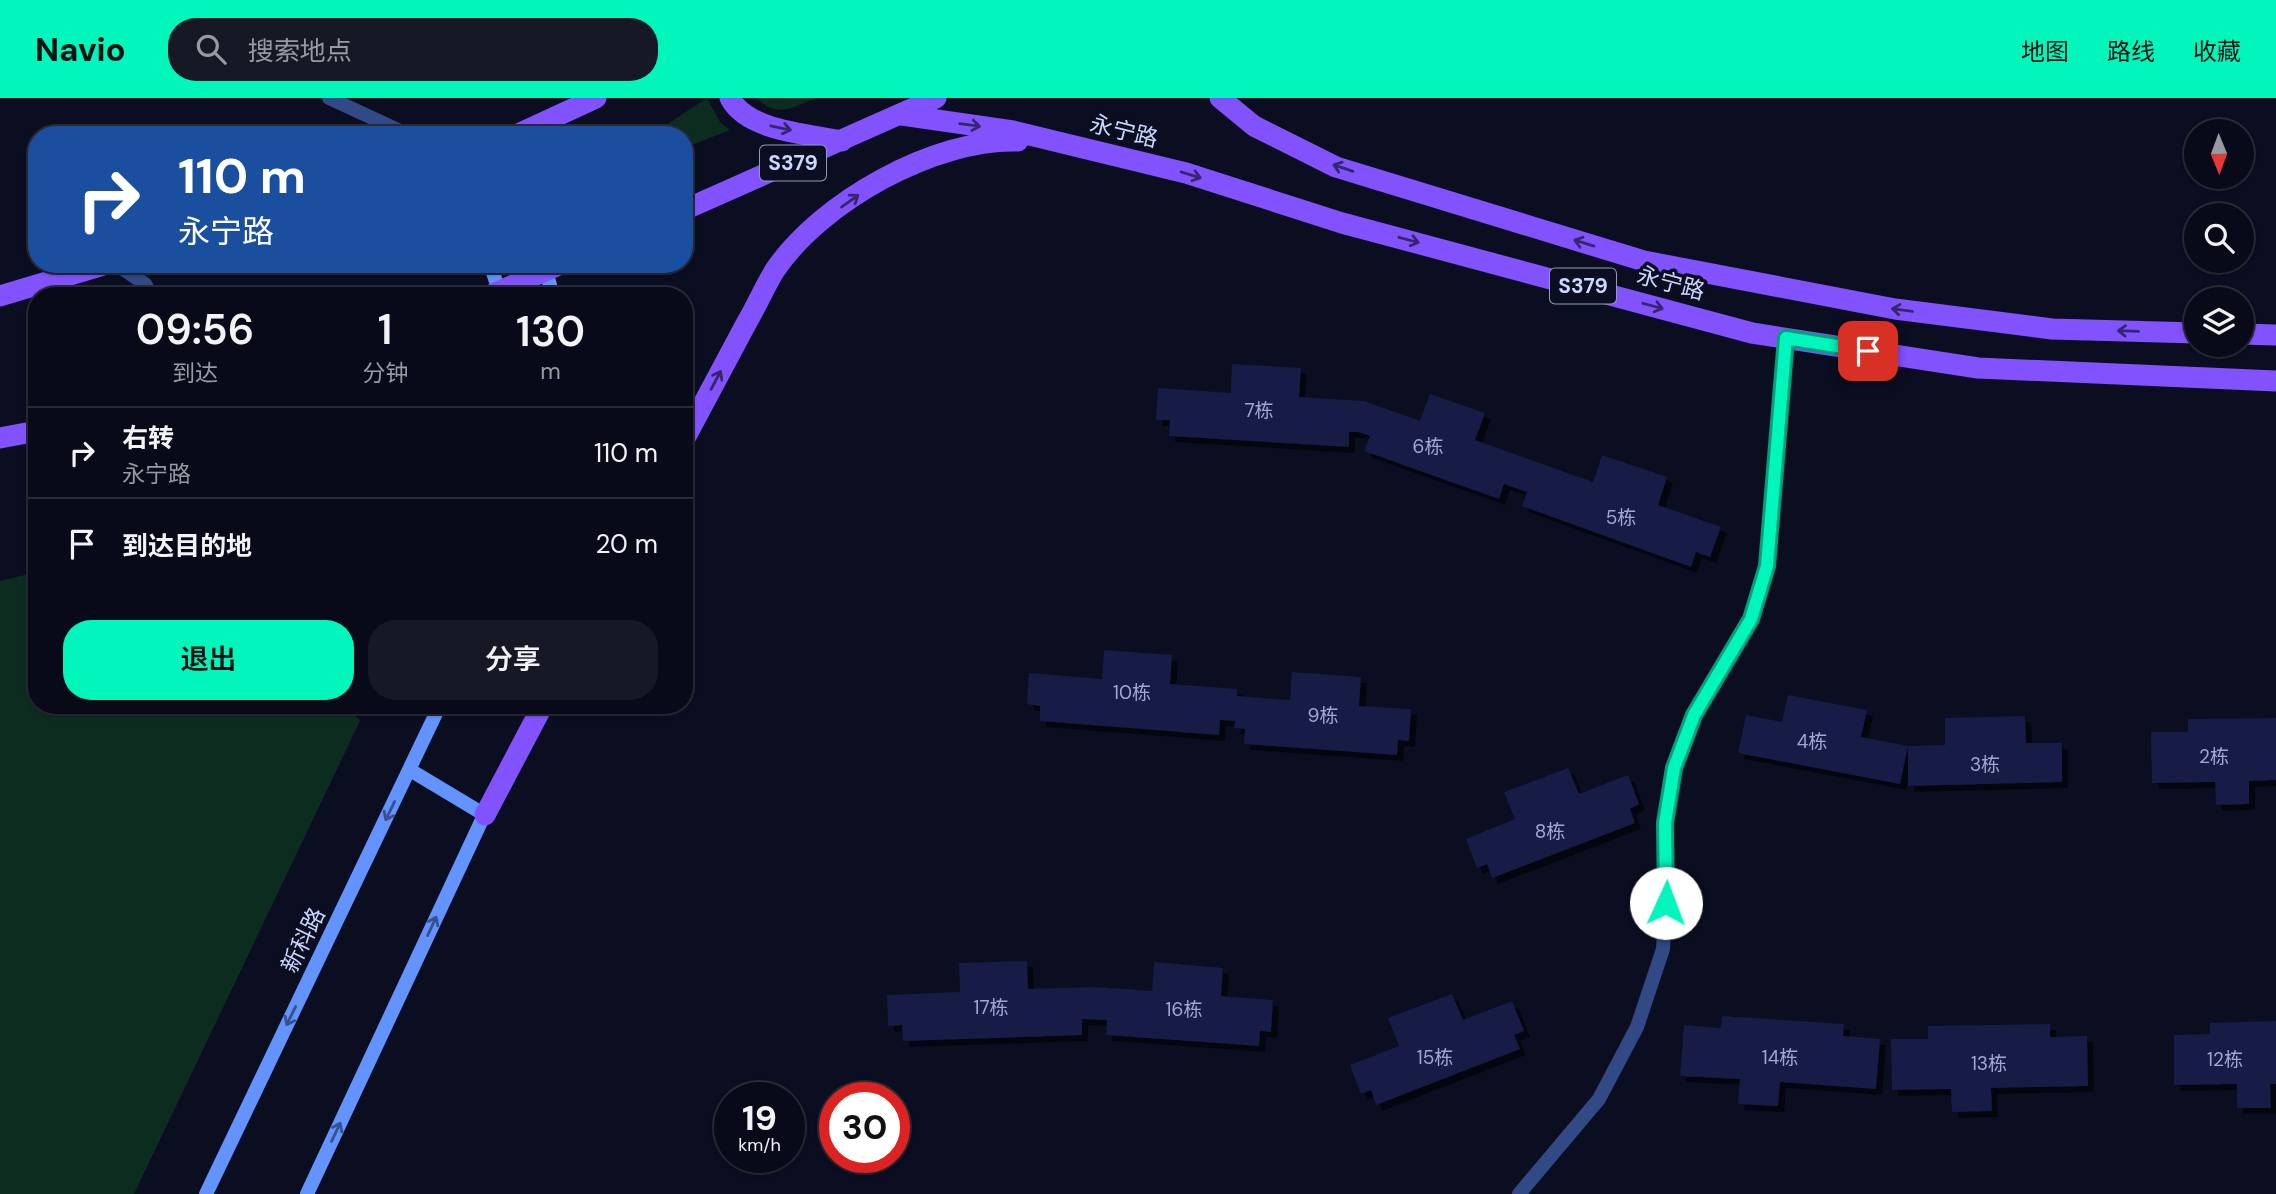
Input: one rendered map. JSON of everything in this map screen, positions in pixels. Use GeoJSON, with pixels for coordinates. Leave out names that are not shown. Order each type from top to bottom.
{"type":"FeatureCollection","features":[{"type":"Feature","properties":{"kind":"main road"},"geometry":{"type":"LineString","coordinates":[[535,126],[596,98]]}},
{"type":"Feature","properties":{"kind":"main road","name":"S379"},"geometry":{"type":"LineString","coordinates":[[730,98],[735,108],[754,122],[842,141]]}},
{"type":"Feature","properties":{"kind":"main road","name":"S379"},"geometry":{"type":"LineString","coordinates":[[693,206],[936,98]]}},
{"type":"Feature","properties":{"kind":"main road","name":"永宁路"},"geometry":{"type":"LineString","coordinates":[[1220,98],[1254,126],[1336,167],[1643,261],[1908,311],[2052,329],[2184,333]]}},
{"type":"Feature","properties":{"kind":"main road","name":"永宁路"},"geometry":{"type":"LineString","coordinates":[[902,115],[1013,131],[1186,173],[1342,223],[1752,333],[1978,368],[2276,381]]}},
{"type":"Feature","properties":{"kind":"main road"},"geometry":{"type":"LineString","coordinates":[[693,423],[775,270],[797,244],[824,219],[891,173],[961,146],[1012,141],[1058,142]]}},
{"type":"Feature","properties":{"kind":"main road"},"geometry":{"type":"LineString","coordinates":[[30,287],[77,273]]}},
{"type":"Feature","properties":{"kind":"main road"},"geometry":{"type":"LineString","coordinates":[[510,287],[536,273]]}},
{"type":"Feature","properties":{"kind":"main road"},"geometry":{"type":"LineString","coordinates":[[0,296],[28,288]]}},
{"type":"Feature","properties":{"kind":"main road"},"geometry":{"type":"LineString","coordinates":[[2254,334],[2276,335]]}},
{"type":"Feature","properties":{"kind":"main road"},"geometry":{"type":"LineString","coordinates":[[0,438],[28,432]]}},
{"type":"Feature","properties":{"kind":"main road","name":"新科路"},"geometry":{"type":"LineString","coordinates":[[206,1194],[436,714]]}},
{"type":"Feature","properties":{"kind":"main road"},"geometry":{"type":"LineString","coordinates":[[307,1194],[485,815],[527,714]]}},
{"type":"Feature","properties":{"kind":"main road"},"geometry":{"type":"LineString","coordinates":[[485,815],[538,714]]}},
{"type":"Feature","properties":{"kind":"main road"},"geometry":{"type":"LineString","coordinates":[[410,770],[485,815]]}},
{"type":"Feature","properties":{"kind":"street"},"geometry":{"type":"LineString","coordinates":[[329,98],[390,126]]}},
{"type":"Feature","properties":{"kind":"street"},"geometry":{"type":"LineString","coordinates":[[129,273],[147,287]]}},
{"type":"Feature","properties":{"kind":"street"},"geometry":{"type":"LineString","coordinates":[[1519,1194],[1598,1099],[1637,1027],[1663,949],[1667,880],[1665,823],[1674,768],[1694,715],[1751,619],[1767,566],[1786,338]]}},
{"type":"Feature","properties":{"kind":"green space"},"geometry":{"type":"Polygon","coordinates":[[[707,98],[720,122],[730,130],[693,144],[693,126],[665,126],[707,98]]]}},
{"type":"Feature","properties":{"kind":"green space"},"geometry":{"type":"Polygon","coordinates":[[[757,98],[816,98],[778,110],[757,98]]]}},
{"type":"Feature","properties":{"kind":"green space"},"geometry":{"type":"Polygon","coordinates":[[[28,574],[28,714],[353,714],[360,721],[134,1194],[0,1194],[0,581],[28,574]]]}},
{"type":"Feature","properties":{"kind":"building"},"geometry":{"type":"Polygon","coordinates":[[[1232,364],[1301,368],[1299,397],[1364,401],[1420,421],[1430,394],[1485,413],[1475,440],[1593,482],[1602,455],[1667,477],[1658,505],[1721,527],[1710,557],[1696,552],[1691,567],[1522,506],[1527,492],[1504,484],[1499,499],[1364,451],[1370,436],[1358,432],[1349,432],[1349,447],[1169,436],[1170,420],[1156,420],[1158,388],[1231,393],[1232,364]]]}},
{"type":"Feature","properties":{"kind":"building"},"geometry":{"type":"Polygon","coordinates":[[[1104,650],[1172,655],[1170,684],[1237,689],[1237,696],[1290,700],[1292,672],[1361,677],[1359,706],[1411,709],[1409,741],[1398,740],[1397,755],[1244,744],[1245,729],[1234,728],[1235,721],[1220,720],[1219,735],[1040,721],[1040,706],[1027,704],[1029,673],[1102,679],[1104,650]]]}},
{"type":"Feature","properties":{"kind":"building"},"geometry":{"type":"Polygon","coordinates":[[[1788,695],[1867,710],[1861,737],[1908,746],[1900,784],[1738,753],[1746,715],[1782,722],[1788,695]]]}},
{"type":"Feature","properties":{"kind":"building"},"geometry":{"type":"Polygon","coordinates":[[[2025,716],[2026,743],[2062,743],[2062,782],[1908,786],[1908,746],[1945,745],[1945,718],[2025,716]]]}},
{"type":"Feature","properties":{"kind":"building"},"geometry":{"type":"Polygon","coordinates":[[[2276,718],[2276,780],[2249,781],[2249,804],[2216,805],[2215,782],[2152,783],[2151,732],[2188,732],[2188,719],[2276,718]]]}},
{"type":"Feature","properties":{"kind":"building"},"geometry":{"type":"Polygon","coordinates":[[[1568,768],[1579,794],[1628,775],[1639,804],[1630,809],[1635,823],[1492,878],[1487,864],[1477,868],[1466,839],[1515,819],[1504,792],[1568,768]]]}},
{"type":"Feature","properties":{"kind":"building"},"geometry":{"type":"Polygon","coordinates":[[[1027,961],[1028,989],[1095,987],[1152,991],[1154,962],[1223,968],[1221,996],[1273,1000],[1271,1032],[1260,1031],[1259,1046],[1106,1035],[1107,1020],[1082,1019],[1082,1035],[903,1041],[902,1025],[888,1026],[887,995],[960,992],[959,963],[1027,961]]]}},
{"type":"Feature","properties":{"kind":"building"},"geometry":{"type":"Polygon","coordinates":[[[1452,994],[1463,1020],[1512,1001],[1524,1031],[1514,1035],[1520,1049],[1376,1105],[1371,1090],[1361,1094],[1350,1065],[1399,1046],[1388,1018],[1452,994]]]}},
{"type":"Feature","properties":{"kind":"building"},"geometry":{"type":"Polygon","coordinates":[[[1722,1016],[1844,1024],[1843,1036],[1880,1039],[1876,1089],[1780,1082],[1778,1106],[1738,1104],[1740,1079],[1680,1076],[1684,1025],[1721,1028],[1722,1016]]]}},
{"type":"Feature","properties":{"kind":"building"},"geometry":{"type":"Polygon","coordinates":[[[2276,1021],[2276,1084],[2270,1084],[2271,1108],[2237,1108],[2237,1084],[2174,1085],[2174,1035],[2210,1034],[2210,1023],[2276,1021]]]}},
{"type":"Feature","properties":{"kind":"building"},"geometry":{"type":"Polygon","coordinates":[[[2050,1024],[2050,1037],[2087,1036],[2088,1086],[1991,1088],[1992,1111],[1952,1112],[1951,1089],[1892,1090],[1891,1039],[1928,1039],[1928,1026],[2050,1024]]]}},
{"type":"Feature","properties":{"kind":"route"},"geometry":{"type":"LineString","coordinates":[[1666,903],[1665,823],[1674,768],[1694,715],[1725,668],[1751,619],[1767,566],[1774,512],[1786,338],[1868,351]]}}]}
